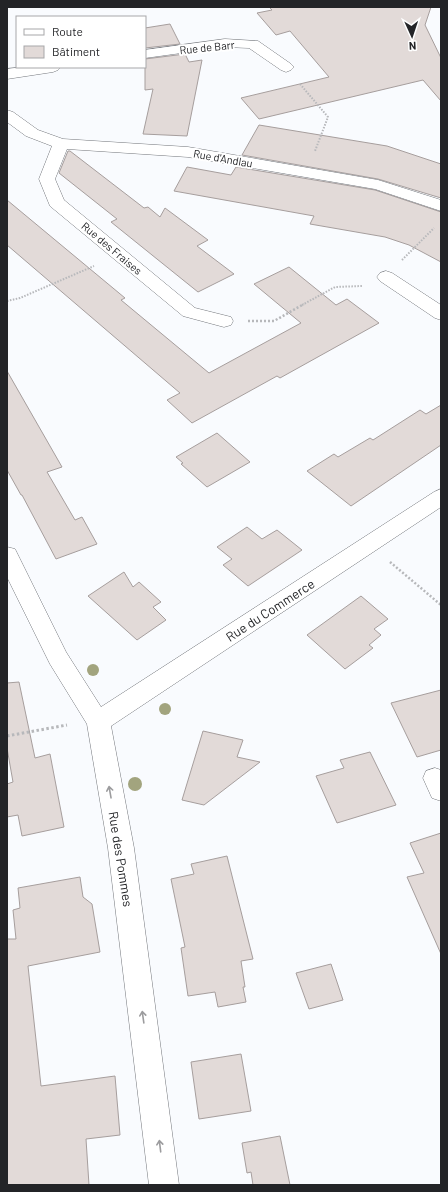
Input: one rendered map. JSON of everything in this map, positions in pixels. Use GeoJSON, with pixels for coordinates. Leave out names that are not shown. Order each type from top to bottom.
{"type":"FeatureCollection","features":[{"type":"Feature","properties":{"kind":"street","name":"Rue de Barr"},"geometry":{"type":"LineString","coordinates":[[146,54],[226,43],[254,44],[286,67]]}},
{"type":"Feature","properties":{"kind":"street"},"geometry":{"type":"LineString","coordinates":[[7,74],[46,68]]}},
{"type":"Feature","properties":{"kind":"street","name":"Rue d'Andlau"},"geometry":{"type":"LineString","coordinates":[[7,115],[32,133],[61,144],[188,152],[378,185],[441,206]]}},
{"type":"Feature","properties":{"kind":"street","name":"Rue des Fraises"},"geometry":{"type":"LineString","coordinates":[[61,144],[47,179],[56,202],[190,312],[224,321]]}},
{"type":"Feature","properties":{"kind":"street"},"geometry":{"type":"LineString","coordinates":[[386,276],[441,314]]}},
{"type":"Feature","properties":{"kind":"street","name":"Rue du Commerce"},"geometry":{"type":"LineString","coordinates":[[98,722],[369,546],[441,497]]}},
{"type":"Feature","properties":{"kind":"street","name":"Rue des Pommes"},"geometry":{"type":"LineString","coordinates":[[7,555],[58,658],[98,722],[121,848],[164,1185]]}},
{"type":"Feature","properties":{"kind":"path"},"geometry":{"type":"LineString","coordinates":[[286,67],[328,117],[306,172]]}},
{"type":"Feature","properties":{"kind":"path"},"geometry":{"type":"LineString","coordinates":[[224,321],[274,320],[335,287],[370,285],[386,276],[436,226]]}},
{"type":"Feature","properties":{"kind":"path"},"geometry":{"type":"LineString","coordinates":[[7,301],[20,298],[120,255]]}},
{"type":"Feature","properties":{"kind":"path"},"geometry":{"type":"LineString","coordinates":[[369,546],[441,605]]}},
{"type":"Feature","properties":{"kind":"path"},"geometry":{"type":"LineString","coordinates":[[7,736],[62,725],[98,722]]}},
{"type":"Feature","properties":{"kind":"building"},"geometry":{"type":"Polygon","coordinates":[[[269,7],[431,7],[425,25],[441,58],[441,101],[423,80],[259,119],[241,98],[329,77],[290,31],[276,35],[257,13],[272,10],[269,7]]]}},
{"type":"Feature","properties":{"kind":"building"},"geometry":{"type":"Polygon","coordinates":[[[170,24],[180,44],[146,48],[146,28],[170,24]]]}},
{"type":"Feature","properties":{"kind":"building"},"geometry":{"type":"Polygon","coordinates":[[[185,54],[189,62],[202,60],[187,136],[143,134],[153,89],[145,90],[146,59],[185,54]]]}},
{"type":"Feature","properties":{"kind":"building"},"geometry":{"type":"Polygon","coordinates":[[[259,125],[387,146],[441,164],[441,198],[378,179],[242,155],[259,125]]]}},
{"type":"Feature","properties":{"kind":"building"},"geometry":{"type":"Polygon","coordinates":[[[68,151],[144,208],[148,207],[160,217],[165,208],[208,240],[197,246],[234,274],[198,292],[111,222],[117,219],[59,173],[68,151]]]}},
{"type":"Feature","properties":{"kind":"building"},"geometry":{"type":"Polygon","coordinates":[[[187,167],[231,175],[236,167],[375,190],[441,212],[441,262],[409,245],[385,237],[310,224],[314,216],[174,191],[187,167]]]}},
{"type":"Feature","properties":{"kind":"building"},"geometry":{"type":"Polygon","coordinates":[[[7,200],[125,298],[121,300],[209,373],[301,323],[254,284],[289,267],[336,305],[347,299],[379,323],[280,378],[277,376],[192,423],[167,400],[180,393],[7,245],[7,200]]]}},
{"type":"Feature","properties":{"kind":"building"},"geometry":{"type":"Polygon","coordinates":[[[7,371],[62,467],[47,472],[75,520],[82,517],[97,544],[56,559],[7,470],[7,371]]]}},
{"type":"Feature","properties":{"kind":"building"},"geometry":{"type":"Polygon","coordinates":[[[441,405],[441,445],[351,506],[307,471],[334,454],[338,457],[370,438],[373,440],[420,410],[426,414],[441,405]]]}},
{"type":"Feature","properties":{"kind":"building"},"geometry":{"type":"Polygon","coordinates":[[[217,433],[250,462],[207,487],[181,464],[183,463],[176,457],[217,433]]]}},
{"type":"Feature","properties":{"kind":"building"},"geometry":{"type":"Polygon","coordinates":[[[247,527],[262,539],[277,530],[302,550],[248,586],[223,565],[232,559],[217,547],[247,527]]]}},
{"type":"Feature","properties":{"kind":"building"},"geometry":{"type":"Polygon","coordinates":[[[124,572],[133,587],[139,582],[161,602],[153,607],[166,620],[137,640],[88,596],[124,572]]]}},
{"type":"Feature","properties":{"kind":"building"},"geometry":{"type":"Polygon","coordinates":[[[361,596],[388,619],[374,629],[381,635],[369,645],[373,648],[345,669],[307,635],[361,596]]]}},
{"type":"Feature","properties":{"kind":"building"},"geometry":{"type":"Polygon","coordinates":[[[19,682],[35,758],[50,754],[64,827],[22,836],[18,815],[7,817],[7,784],[13,782],[7,748],[7,683],[19,682]]]}},
{"type":"Feature","properties":{"kind":"building"},"geometry":{"type":"Polygon","coordinates":[[[441,690],[441,750],[417,757],[391,703],[441,690]]]}},
{"type":"Feature","properties":{"kind":"building"},"geometry":{"type":"Polygon","coordinates":[[[203,731],[243,740],[237,757],[260,762],[204,805],[182,800],[203,731]]]}},
{"type":"Feature","properties":{"kind":"building"},"geometry":{"type":"Polygon","coordinates":[[[370,752],[396,805],[337,823],[316,776],[344,768],[340,760],[370,752]]]}},
{"type":"Feature","properties":{"kind":"building"},"geometry":{"type":"Polygon","coordinates":[[[441,833],[441,954],[407,877],[424,873],[410,843],[441,833]]]}},
{"type":"Feature","properties":{"kind":"building"},"geometry":{"type":"Polygon","coordinates":[[[227,856],[253,959],[241,961],[246,1002],[218,1007],[215,992],[188,996],[181,948],[185,947],[171,879],[194,874],[191,864],[227,856]]]}},
{"type":"Feature","properties":{"kind":"building"},"geometry":{"type":"Polygon","coordinates":[[[80,877],[83,897],[92,904],[100,952],[28,966],[41,1086],[115,1076],[120,1135],[86,1139],[89,1185],[7,1185],[7,939],[16,939],[13,910],[20,908],[18,888],[80,877]]]}},
{"type":"Feature","properties":{"kind":"building"},"geometry":{"type":"Polygon","coordinates":[[[331,964],[343,1000],[309,1009],[296,973],[331,964]]]}},
{"type":"Feature","properties":{"kind":"building"},"geometry":{"type":"Polygon","coordinates":[[[241,1054],[251,1111],[199,1119],[191,1062],[241,1054]]]}},
{"type":"Feature","properties":{"kind":"building"},"geometry":{"type":"Polygon","coordinates":[[[280,1136],[290,1185],[253,1185],[251,1172],[247,1173],[242,1143],[280,1136]]]}}]}
